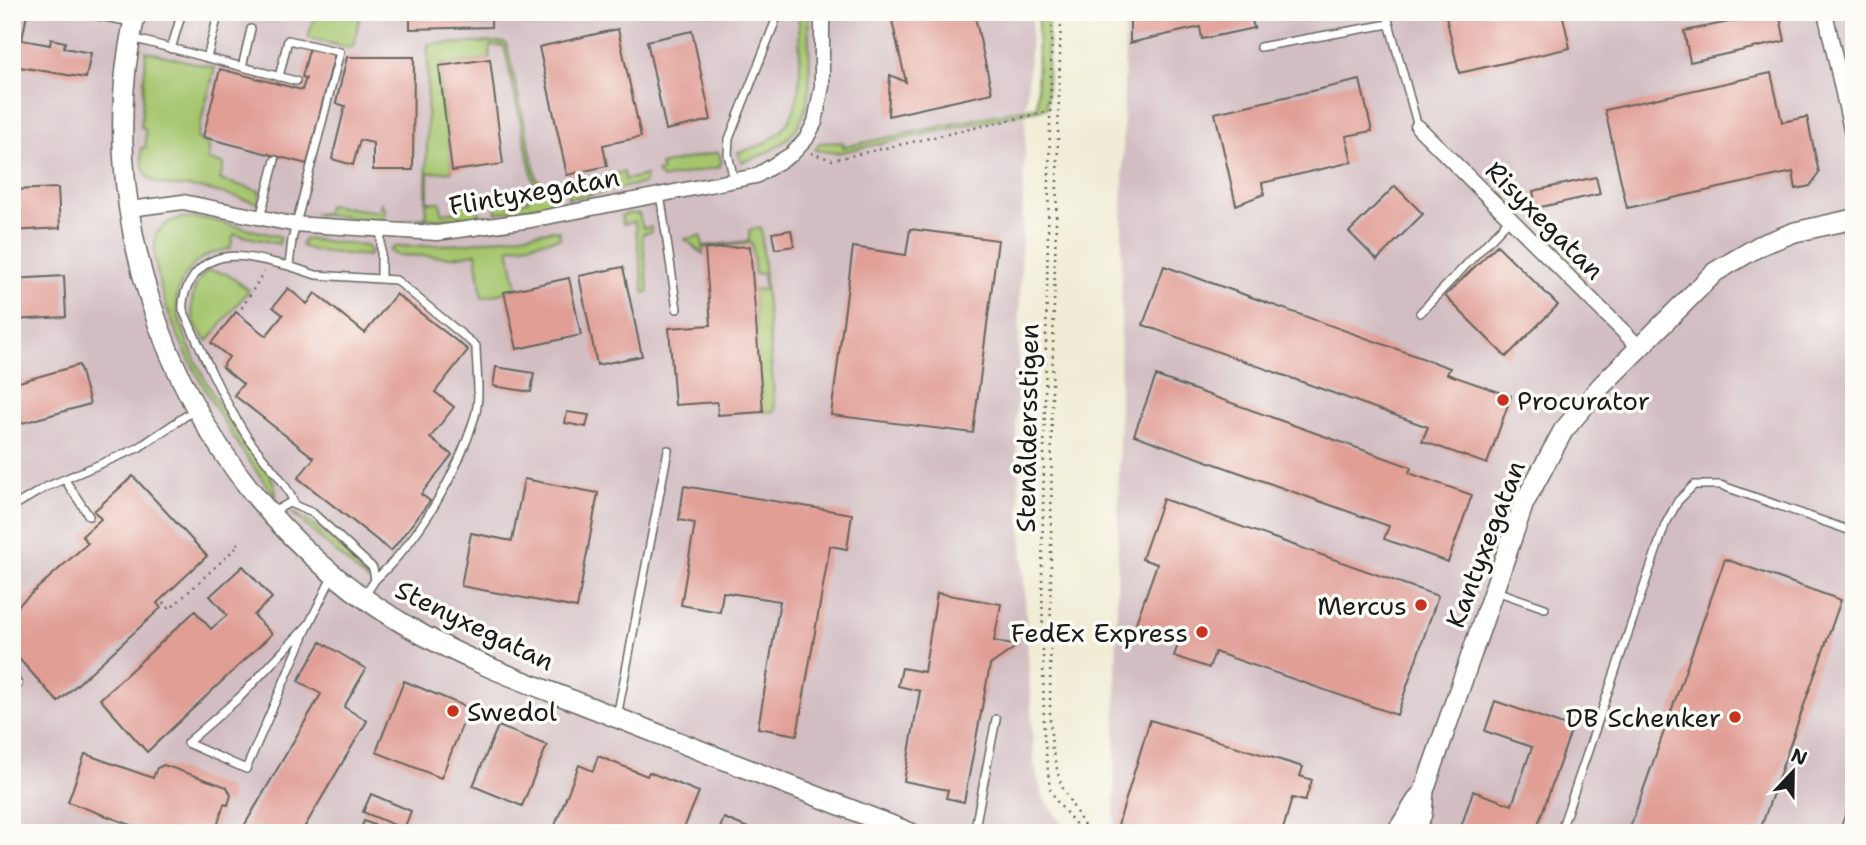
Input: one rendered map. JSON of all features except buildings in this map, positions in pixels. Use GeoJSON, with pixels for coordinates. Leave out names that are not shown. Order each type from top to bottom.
{"type":"FeatureCollection","features":[{"type":"Feature","properties":{"kind":"street","name":"Flintyxegatan"},"geometry":{"type":"LineString","coordinates":[[130,209],[183,202],[297,225],[381,232],[437,233],[482,228],[756,176],[776,166],[799,146],[815,122],[822,86],[822,12]]}},
{"type":"Feature","properties":{"kind":"street"},"geometry":{"type":"LineString","coordinates":[[1825,12],[1854,143]]}},
{"type":"Feature","properties":{"kind":"street","name":"Stenyxegatan"},"geometry":{"type":"LineString","coordinates":[[134,24],[123,126],[124,166],[139,264],[155,317],[196,410],[235,473],[270,514],[333,575],[363,598],[426,637],[617,718],[911,833]]}},
{"type":"Feature","properties":{"kind":"street","name":"Risyxegatan"},"geometry":{"type":"LineString","coordinates":[[1418,127],[1639,348]]}},
{"type":"Feature","properties":{"kind":"street","name":"Kantyxegatan"},"geometry":{"type":"LineString","coordinates":[[1396,833],[1424,790],[1524,503],[1543,465],[1589,399],[1697,289],[1735,259],[1795,232],[1854,219]]}},
{"type":"Feature","properties":{"kind":"street","name":"Kantyxegatan"},"geometry":{"type":"LineString","coordinates":[[1413,833],[1422,814],[1424,790]]}},
{"type":"Feature","properties":{"kind":"lane"},"geometry":{"type":"LineString","coordinates":[[77,12],[134,24],[172,49],[296,81]]}},
{"type":"Feature","properties":{"kind":"lane"},"geometry":{"type":"LineString","coordinates":[[172,49],[182,12]]}},
{"type":"Feature","properties":{"kind":"lane"},"geometry":{"type":"LineString","coordinates":[[734,180],[729,139],[779,12]]}},
{"type":"Feature","properties":{"kind":"lane"},"geometry":{"type":"LineString","coordinates":[[1386,12],[1418,127]]}},
{"type":"Feature","properties":{"kind":"lane"},"geometry":{"type":"LineString","coordinates":[[207,58],[217,19]]}},
{"type":"Feature","properties":{"kind":"lane"},"geometry":{"type":"LineString","coordinates":[[1260,47],[1389,24]]}},
{"type":"Feature","properties":{"kind":"lane"},"geometry":{"type":"LineString","coordinates":[[242,67],[251,29]]}},
{"type":"Feature","properties":{"kind":"lane"},"geometry":{"type":"LineString","coordinates":[[279,77],[288,40],[340,52],[289,266]]}},
{"type":"Feature","properties":{"kind":"lane"},"geometry":{"type":"LineString","coordinates":[[260,218],[275,160]]}},
{"type":"Feature","properties":{"kind":"lane"},"geometry":{"type":"LineString","coordinates":[[660,194],[677,309]]}},
{"type":"Feature","properties":{"kind":"lane"},"geometry":{"type":"LineString","coordinates":[[1420,313],[1510,219]]}},
{"type":"Feature","properties":{"kind":"lane"},"geometry":{"type":"LineString","coordinates":[[381,232],[381,279]]}},
{"type":"Feature","properties":{"kind":"lane"},"geometry":{"type":"LineString","coordinates":[[363,598],[375,580],[399,558],[438,502],[476,414],[476,346],[396,280],[316,275],[289,266],[232,254],[216,257],[205,264],[190,281],[183,300],[183,310],[216,385],[246,435],[287,486],[294,503],[313,513],[373,568],[375,580]]}},
{"type":"Feature","properties":{"kind":"lane"},"geometry":{"type":"LineString","coordinates":[[12,507],[138,448],[196,410]]}},
{"type":"Feature","properties":{"kind":"lane"},"geometry":{"type":"LineString","coordinates":[[617,718],[668,450]]}},
{"type":"Feature","properties":{"kind":"lane"},"geometry":{"type":"LineString","coordinates":[[65,480],[89,516]]}},
{"type":"Feature","properties":{"kind":"lane"},"geometry":{"type":"LineString","coordinates":[[1560,833],[1665,525],[1678,500],[1694,485],[1720,485],[1854,531]]}},
{"type":"Feature","properties":{"kind":"lane"},"geometry":{"type":"LineString","coordinates":[[270,514],[280,507],[294,503]]}},
{"type":"Feature","properties":{"kind":"lane"},"geometry":{"type":"LineString","coordinates":[[309,624],[240,697],[187,743],[246,769],[333,575]]}},
{"type":"Feature","properties":{"kind":"lane"},"geometry":{"type":"LineString","coordinates":[[1494,590],[1545,608]]}},
{"type":"Feature","properties":{"kind":"lane"},"geometry":{"type":"LineString","coordinates":[[12,676],[18,684]]}},
{"type":"Feature","properties":{"kind":"lane"},"geometry":{"type":"LineString","coordinates":[[974,833],[996,719]]}},
{"type":"Feature","properties":{"kind":"lane"},"geometry":{"type":"LineString","coordinates":[[1843,833],[1854,803]]}},
{"type":"Feature","properties":{"kind":"path","name":"Stenåldersstigen"},"geometry":{"type":"LineString","coordinates":[[1052,12],[1042,569],[1044,735],[1050,789],[1083,833]]}},
{"type":"Feature","properties":{"kind":"path"},"geometry":{"type":"LineString","coordinates":[[1061,12],[1052,388],[1050,719],[1052,748],[1061,785],[1087,826],[1088,833]]}},
{"type":"Feature","properties":{"kind":"path"},"geometry":{"type":"LineString","coordinates":[[799,146],[815,156],[832,160],[1050,111]]}},
{"type":"Feature","properties":{"kind":"path"},"geometry":{"type":"LineString","coordinates":[[238,314],[271,262]]}},
{"type":"Feature","properties":{"kind":"path"},"geometry":{"type":"LineString","coordinates":[[163,601],[170,609],[239,545],[234,540]]}},
{"type":"Feature","properties":{"kind":"shaded area"},"geometry":{"type":"Polygon","coordinates":[[[12,12],[1033,12],[1026,108],[1016,431],[1034,763],[1043,797],[1069,833],[12,833],[12,12]]]}},
{"type":"Feature","properties":{"kind":"shaded area"},"geometry":{"type":"Polygon","coordinates":[[[1125,12],[1854,12],[1854,833],[1114,833],[1125,12]]]}},
{"type":"Feature","properties":{"kind":"green space"},"geometry":{"type":"Polygon","coordinates":[[[316,12],[361,12],[353,46],[349,48],[308,38],[316,12]]]}},
{"type":"Feature","properties":{"kind":"green space"},"geometry":{"type":"Polygon","coordinates":[[[799,12],[808,12],[810,62],[806,105],[799,124],[787,139],[768,152],[741,162],[738,152],[763,144],[780,132],[791,117],[800,79],[799,12]]]}},
{"type":"Feature","properties":{"kind":"green space"},"geometry":{"type":"Polygon","coordinates":[[[1038,12],[1048,12],[1047,108],[837,153],[815,150],[820,143],[843,142],[843,147],[1037,106],[1038,12]]]}},
{"type":"Feature","properties":{"kind":"green space"},"geometry":{"type":"Polygon","coordinates":[[[504,42],[507,45],[537,180],[548,186],[551,201],[548,204],[496,213],[495,201],[498,196],[506,195],[508,205],[528,201],[526,191],[535,188],[504,46],[490,46],[490,59],[439,66],[452,171],[428,173],[428,202],[440,202],[442,213],[459,211],[461,200],[478,204],[480,216],[405,220],[426,218],[428,44],[504,42]]]}},
{"type":"Feature","properties":{"kind":"green space"},"geometry":{"type":"Polygon","coordinates":[[[146,51],[215,68],[197,138],[209,145],[208,160],[224,164],[220,180],[260,191],[258,203],[206,189],[157,183],[145,173],[141,148],[146,147],[145,128],[141,127],[146,51]]]}},
{"type":"Feature","properties":{"kind":"green space"},"geometry":{"type":"Polygon","coordinates":[[[718,152],[722,161],[719,167],[662,179],[657,172],[662,171],[660,165],[718,152]]]}},
{"type":"Feature","properties":{"kind":"green space"},"geometry":{"type":"Polygon","coordinates":[[[624,172],[625,180],[646,175],[645,183],[568,199],[569,184],[594,178],[596,187],[611,184],[610,175],[624,172]]]}},
{"type":"Feature","properties":{"kind":"green space"},"geometry":{"type":"Polygon","coordinates":[[[381,203],[386,211],[382,220],[314,214],[325,213],[328,205],[379,212],[381,203]]]}},
{"type":"Feature","properties":{"kind":"green space"},"geometry":{"type":"Polygon","coordinates":[[[639,214],[643,228],[651,227],[652,232],[642,234],[649,292],[644,293],[635,222],[623,224],[621,216],[639,214]]]}},
{"type":"Feature","properties":{"kind":"green space"},"geometry":{"type":"Polygon","coordinates":[[[181,218],[207,219],[281,237],[279,244],[234,234],[230,249],[205,256],[194,264],[180,285],[177,301],[185,337],[202,374],[232,426],[269,474],[276,489],[276,497],[238,444],[195,372],[163,296],[156,263],[156,234],[168,222],[181,218]]]}},
{"type":"Feature","properties":{"kind":"green space"},"geometry":{"type":"Polygon","coordinates":[[[761,228],[775,411],[763,412],[753,290],[765,289],[763,274],[755,274],[752,243],[703,248],[703,254],[685,239],[701,236],[703,246],[749,241],[749,230],[761,228]]]}},
{"type":"Feature","properties":{"kind":"green space"},"geometry":{"type":"Polygon","coordinates":[[[559,231],[560,238],[509,248],[517,289],[482,298],[476,253],[453,257],[396,255],[390,251],[394,247],[463,244],[559,231]]]}},
{"type":"Feature","properties":{"kind":"green space"},"geometry":{"type":"Polygon","coordinates":[[[304,239],[365,245],[371,252],[368,256],[315,251],[301,246],[304,239]]]}},
{"type":"Feature","properties":{"kind":"green space"},"geometry":{"type":"Polygon","coordinates":[[[208,270],[227,274],[249,290],[208,341],[196,325],[192,306],[196,286],[208,270]]]}},
{"type":"Feature","properties":{"kind":"green space"},"geometry":{"type":"Polygon","coordinates":[[[291,512],[333,542],[355,563],[367,580],[291,512]]]}},
{"type":"Feature","properties":{"kind":"place","name":"Procurator"},"geometry":{"type":"Point","coordinates":[1503,400]}},
{"type":"Feature","properties":{"kind":"place","name":"Mercus"},"geometry":{"type":"Point","coordinates":[1421,605]}},
{"type":"Feature","properties":{"kind":"place","name":"FedEx Express"},"geometry":{"type":"Point","coordinates":[1202,632]}},
{"type":"Feature","properties":{"kind":"place","name":"Swedol"},"geometry":{"type":"Point","coordinates":[453,711]}},
{"type":"Feature","properties":{"kind":"place","name":"DB Schenker"},"geometry":{"type":"Point","coordinates":[1735,717]}}]}
